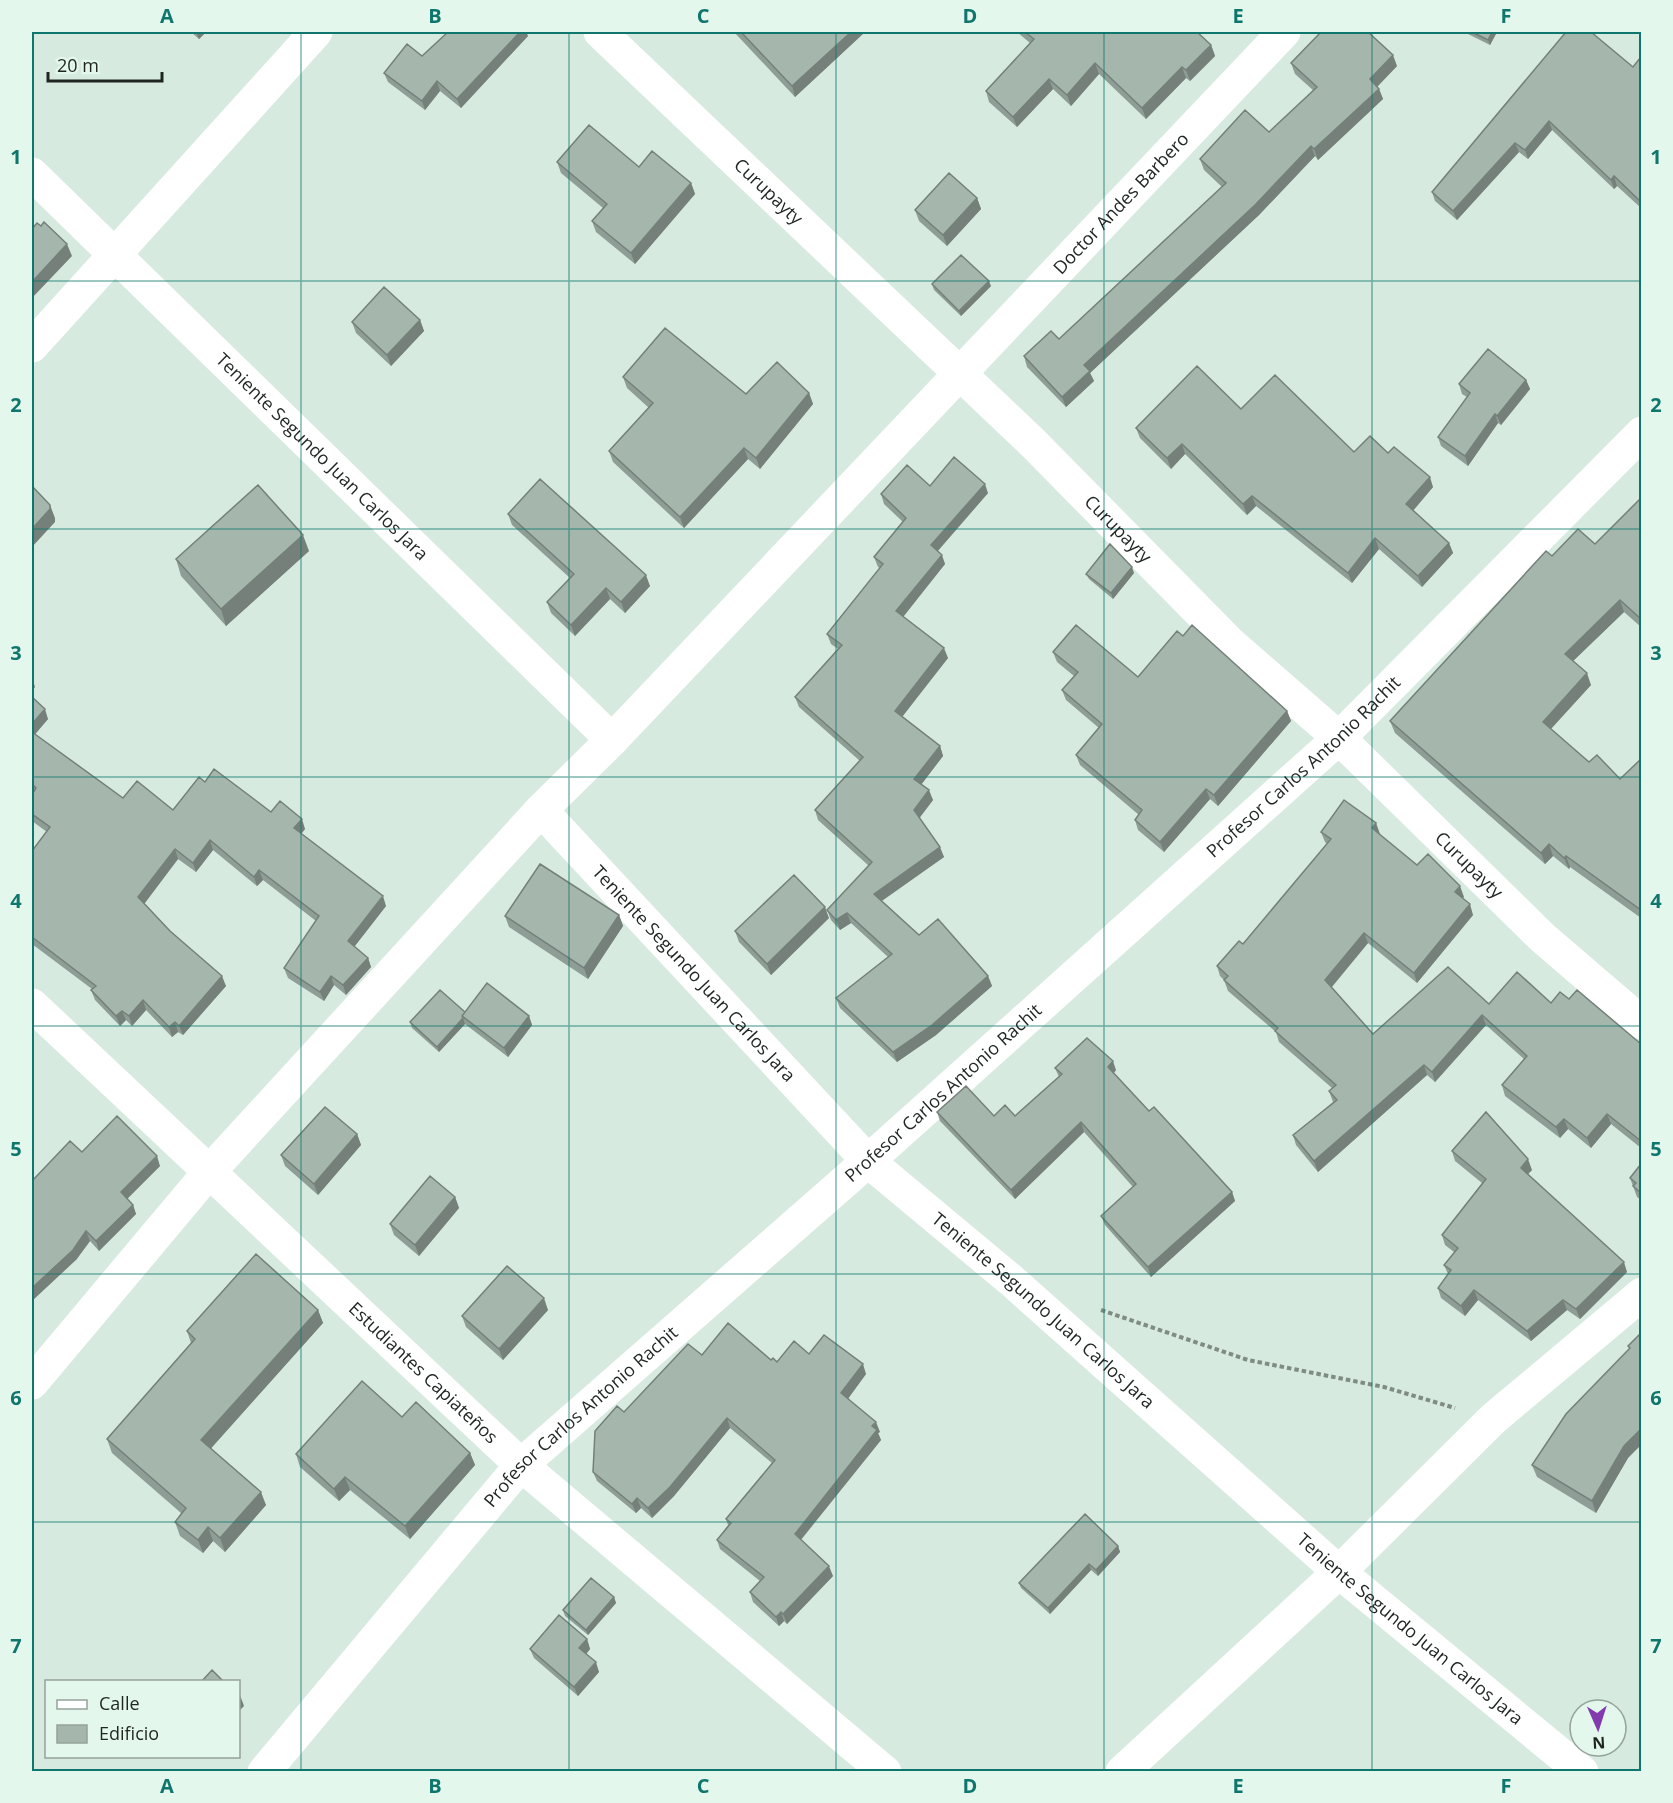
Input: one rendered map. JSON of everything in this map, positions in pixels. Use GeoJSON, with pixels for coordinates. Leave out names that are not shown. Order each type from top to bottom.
{"type":"FeatureCollection","features":[{"type":"Feature","properties":{"kind":"street"},"geometry":{"type":"LineString","coordinates":[[32,346],[316,32]]}},
{"type":"Feature","properties":{"kind":"street","name":"Curupayty"},"geometry":{"type":"LineString","coordinates":[[600,32],[1033,443],[1231,644],[1339,738],[1543,938],[1641,1023]]}},
{"type":"Feature","properties":{"kind":"street","name":"Doctor Andes Barbero"},"geometry":{"type":"LineString","coordinates":[[32,1383],[209,1172],[540,810],[612,740],[1284,32]]}},
{"type":"Feature","properties":{"kind":"street","name":"Teniente Segundo Juan Carlos Jara"},"geometry":{"type":"LineString","coordinates":[[32,174],[612,740]]}},
{"type":"Feature","properties":{"kind":"street","name":"Profesor Carlos Antonio Rachit"},"geometry":{"type":"LineString","coordinates":[[264,1772],[522,1465],[868,1161],[1339,738],[1641,433]]}},
{"type":"Feature","properties":{"kind":"street","name":"Teniente Segundo Juan Carlos Jara"},"geometry":{"type":"LineString","coordinates":[[540,810],[868,1161],[1012,1281],[1339,1572],[1582,1772]]}},
{"type":"Feature","properties":{"kind":"street","name":"Estudiantes Capiateños"},"geometry":{"type":"LineString","coordinates":[[32,1005],[522,1465],[864,1765]]}},
{"type":"Feature","properties":{"kind":"street"},"geometry":{"type":"LineString","coordinates":[[1122,1772],[1339,1572],[1493,1419],[1641,1294]]}},
{"type":"Feature","properties":{"kind":"path"},"geometry":{"type":"LineString","coordinates":[[1092,1307],[1248,1360],[1384,1388],[1493,1419]]}},
{"type":"Feature","properties":{"kind":"building"},"geometry":{"type":"Polygon","coordinates":[[[448,32],[520,32],[457,99],[437,81],[422,101],[384,73],[407,44],[422,56],[448,32]]]}},
{"type":"Feature","properties":{"kind":"building"},"geometry":{"type":"Polygon","coordinates":[[[741,32],[851,32],[792,86],[741,32]]]}},
{"type":"Feature","properties":{"kind":"building"},"geometry":{"type":"Polygon","coordinates":[[[1025,32],[1197,32],[1211,45],[1186,70],[1182,67],[1142,108],[1095,63],[1067,95],[1049,79],[1013,117],[986,91],[1034,39],[1025,32]]]}},
{"type":"Feature","properties":{"kind":"building"},"geometry":{"type":"Polygon","coordinates":[[[1321,32],[1368,32],[1393,55],[1370,79],[1379,89],[1314,149],[1311,146],[1255,205],[1084,365],[1090,371],[1062,397],[1024,356],[1051,331],[1059,339],[1226,183],[1200,159],[1245,110],[1269,132],[1317,87],[1291,63],[1321,32]]]}},
{"type":"Feature","properties":{"kind":"building"},"geometry":{"type":"Polygon","coordinates":[[[1472,32],[1492,32],[1488,40],[1472,32]]]}},
{"type":"Feature","properties":{"kind":"building"},"geometry":{"type":"Polygon","coordinates":[[[1566,32],[1591,32],[1633,67],[1641,57],[1641,202],[1614,176],[1611,180],[1549,121],[1525,150],[1515,143],[1453,211],[1432,192],[1566,32]]]}},
{"type":"Feature","properties":{"kind":"building"},"geometry":{"type":"Polygon","coordinates":[[[589,125],[639,167],[652,151],[691,183],[631,253],[592,221],[607,204],[557,162],[589,125]]]}},
{"type":"Feature","properties":{"kind":"building"},"geometry":{"type":"Polygon","coordinates":[[[949,173],[977,198],[943,235],[915,210],[949,173]]]}},
{"type":"Feature","properties":{"kind":"building"},"geometry":{"type":"Polygon","coordinates":[[[44,222],[67,244],[32,282],[32,229],[37,223],[41,226],[44,222]]]}},
{"type":"Feature","properties":{"kind":"building"},"geometry":{"type":"Polygon","coordinates":[[[961,255],[989,281],[959,311],[932,284],[961,255]]]}},
{"type":"Feature","properties":{"kind":"building"},"geometry":{"type":"Polygon","coordinates":[[[384,287],[420,320],[387,355],[352,322],[384,287]]]}},
{"type":"Feature","properties":{"kind":"building"},"geometry":{"type":"Polygon","coordinates":[[[665,328],[746,394],[777,362],[809,393],[756,458],[744,448],[680,517],[609,451],[653,403],[623,377],[665,328]]]}},
{"type":"Feature","properties":{"kind":"building"},"geometry":{"type":"Polygon","coordinates":[[[1488,349],[1526,380],[1497,416],[1495,414],[1465,456],[1438,437],[1470,393],[1459,384],[1488,349]]]}},
{"type":"Feature","properties":{"kind":"building"},"geometry":{"type":"Polygon","coordinates":[[[1197,366],[1241,409],[1275,375],[1354,452],[1370,436],[1388,453],[1394,447],[1430,477],[1406,504],[1449,543],[1418,576],[1375,538],[1348,573],[1252,496],[1243,504],[1182,444],[1167,458],[1136,428],[1197,366]]]}},
{"type":"Feature","properties":{"kind":"building"},"geometry":{"type":"Polygon","coordinates":[[[954,457],[985,484],[931,545],[942,555],[896,611],[944,648],[895,711],[940,746],[914,779],[929,790],[914,810],[940,847],[874,894],[919,935],[938,919],[988,976],[932,1025],[893,1052],[836,998],[892,954],[847,913],[836,920],[827,910],[872,862],[815,810],[863,757],[795,697],[842,645],[827,634],[883,564],[874,557],[906,518],[881,494],[907,465],[930,486],[954,457]]]}},
{"type":"Feature","properties":{"kind":"building"},"geometry":{"type":"Polygon","coordinates":[[[540,479],[646,575],[621,602],[606,588],[571,625],[547,602],[574,574],[508,514],[540,479]]]}},
{"type":"Feature","properties":{"kind":"building"},"geometry":{"type":"Polygon","coordinates":[[[258,485],[303,535],[221,609],[176,559],[258,485]]]}},
{"type":"Feature","properties":{"kind":"building"},"geometry":{"type":"Polygon","coordinates":[[[32,486],[50,505],[50,509],[32,529],[32,486]]]}},
{"type":"Feature","properties":{"kind":"building"},"geometry":{"type":"Polygon","coordinates":[[[1641,498],[1641,619],[1620,600],[1565,654],[1587,673],[1543,722],[1589,762],[1597,755],[1620,779],[1641,759],[1641,910],[1566,856],[1564,858],[1549,844],[1541,853],[1390,721],[1546,551],[1552,556],[1578,529],[1595,544],[1641,498]]]}},
{"type":"Feature","properties":{"kind":"building"},"geometry":{"type":"Polygon","coordinates":[[[1110,544],[1132,567],[1111,593],[1086,574],[1110,544]]]}},
{"type":"Feature","properties":{"kind":"building"},"geometry":{"type":"Polygon","coordinates":[[[1076,625],[1138,677],[1177,631],[1183,636],[1192,625],[1287,711],[1214,795],[1206,789],[1160,842],[1135,820],[1142,810],[1076,755],[1102,724],[1062,690],[1078,672],[1053,652],[1076,625]]]}},
{"type":"Feature","properties":{"kind":"building"},"geometry":{"type":"Polygon","coordinates":[[[32,697],[45,709],[32,724],[32,697]]]}},
{"type":"Feature","properties":{"kind":"building"},"geometry":{"type":"Polygon","coordinates":[[[32,732],[123,798],[137,781],[173,810],[199,777],[205,782],[214,769],[271,812],[280,801],[302,819],[294,828],[383,896],[348,941],[368,958],[343,985],[331,976],[320,992],[284,968],[319,916],[259,870],[254,877],[210,840],[193,863],[175,849],[138,897],[170,931],[222,976],[179,1026],[175,1022],[169,1027],[143,1000],[129,1016],[122,1011],[116,1016],[91,990],[96,986],[32,937],[32,851],[50,827],[32,814],[32,795],[36,788],[32,784],[32,732]]]}},
{"type":"Feature","properties":{"kind":"building"},"geometry":{"type":"Polygon","coordinates":[[[1344,800],[1376,823],[1372,828],[1417,865],[1428,854],[1460,886],[1455,892],[1470,904],[1414,973],[1364,933],[1325,980],[1373,1034],[1448,967],[1489,1004],[1517,972],[1551,1003],[1560,992],[1569,999],[1577,990],[1641,1044],[1641,1141],[1607,1114],[1587,1138],[1564,1119],[1556,1127],[1502,1085],[1527,1056],[1482,1015],[1432,1072],[1424,1065],[1314,1161],[1293,1135],[1337,1100],[1329,1091],[1336,1085],[1275,1031],[1278,1028],[1224,980],[1228,976],[1217,966],[1239,941],[1243,944],[1331,839],[1321,832],[1344,800]]]}},
{"type":"Feature","properties":{"kind":"building"},"geometry":{"type":"Polygon","coordinates":[[[540,864],[619,915],[584,968],[505,916],[540,864]]]}},
{"type":"Feature","properties":{"kind":"building"},"geometry":{"type":"Polygon","coordinates":[[[794,875],[825,907],[767,964],[735,931],[794,875]]]}},
{"type":"Feature","properties":{"kind":"building"},"geometry":{"type":"Polygon","coordinates":[[[487,983],[529,1016],[504,1048],[462,1016],[487,983]]]}},
{"type":"Feature","properties":{"kind":"building"},"geometry":{"type":"Polygon","coordinates":[[[440,990],[465,1012],[463,1018],[437,1047],[410,1022],[440,990]]]}},
{"type":"Feature","properties":{"kind":"building"},"geometry":{"type":"Polygon","coordinates":[[[1087,1038],[1113,1061],[1108,1067],[1149,1111],[1154,1107],[1232,1192],[1148,1267],[1101,1216],[1136,1184],[1081,1122],[1011,1190],[937,1112],[966,1086],[994,1116],[1005,1105],[1015,1116],[1062,1074],[1055,1068],[1087,1038]]]}},
{"type":"Feature","properties":{"kind":"building"},"geometry":{"type":"Polygon","coordinates":[[[325,1107],[357,1134],[314,1184],[281,1155],[325,1107]]]}},
{"type":"Feature","properties":{"kind":"building"},"geometry":{"type":"Polygon","coordinates":[[[1486,1112],[1528,1159],[1521,1168],[1624,1262],[1576,1309],[1563,1300],[1527,1331],[1474,1290],[1461,1306],[1438,1288],[1451,1270],[1444,1265],[1458,1248],[1442,1235],[1486,1179],[1452,1151],[1486,1112]]]}},
{"type":"Feature","properties":{"kind":"building"},"geometry":{"type":"Polygon","coordinates":[[[117,1116],[157,1156],[121,1192],[133,1205],[96,1241],[86,1231],[73,1250],[32,1288],[32,1181],[70,1141],[82,1152],[117,1116]]]}},
{"type":"Feature","properties":{"kind":"building"},"geometry":{"type":"Polygon","coordinates":[[[1641,1164],[1641,1193],[1633,1186],[1636,1183],[1630,1178],[1641,1164]]]}},
{"type":"Feature","properties":{"kind":"building"},"geometry":{"type":"Polygon","coordinates":[[[430,1176],[455,1197],[415,1245],[390,1224],[430,1176]]]}},
{"type":"Feature","properties":{"kind":"building"},"geometry":{"type":"Polygon","coordinates":[[[256,1254],[318,1310],[201,1440],[261,1492],[220,1538],[208,1527],[198,1540],[175,1522],[186,1508],[107,1439],[195,1339],[187,1331],[256,1254]]]}},
{"type":"Feature","properties":{"kind":"building"},"geometry":{"type":"Polygon","coordinates":[[[507,1266],[544,1298],[499,1349],[462,1316],[507,1266]]]}},
{"type":"Feature","properties":{"kind":"building"},"geometry":{"type":"Polygon","coordinates":[[[728,1323],[771,1360],[773,1358],[777,1362],[794,1341],[809,1354],[824,1335],[863,1364],[841,1393],[876,1422],[872,1426],[877,1430],[795,1534],[829,1566],[783,1614],[781,1612],[776,1617],[750,1592],[764,1577],[717,1540],[731,1523],[726,1519],[775,1460],[727,1418],[670,1487],[648,1508],[637,1498],[632,1504],[593,1472],[595,1431],[617,1406],[624,1412],[688,1344],[702,1355],[728,1323]]]}},
{"type":"Feature","properties":{"kind":"building"},"geometry":{"type":"Polygon","coordinates":[[[1641,1333],[1641,1429],[1624,1446],[1592,1501],[1532,1465],[1566,1414],[1630,1348],[1628,1346],[1641,1333]]]}},
{"type":"Feature","properties":{"kind":"building"},"geometry":{"type":"Polygon","coordinates":[[[362,1381],[402,1417],[416,1402],[470,1453],[405,1526],[345,1477],[334,1489],[296,1454],[362,1381]]]}},
{"type":"Feature","properties":{"kind":"building"},"geometry":{"type":"Polygon","coordinates":[[[1085,1514],[1118,1546],[1096,1570],[1089,1564],[1048,1608],[1019,1583],[1085,1514]]]}},
{"type":"Feature","properties":{"kind":"building"},"geometry":{"type":"Polygon","coordinates":[[[591,1578],[614,1597],[586,1630],[563,1610],[591,1578]]]}},
{"type":"Feature","properties":{"kind":"building"},"geometry":{"type":"Polygon","coordinates":[[[559,1615],[587,1639],[579,1648],[596,1662],[574,1687],[530,1649],[559,1615]]]}},
{"type":"Feature","properties":{"kind":"building"},"geometry":{"type":"Polygon","coordinates":[[[212,1670],[222,1680],[203,1680],[212,1670]]]}}]}
